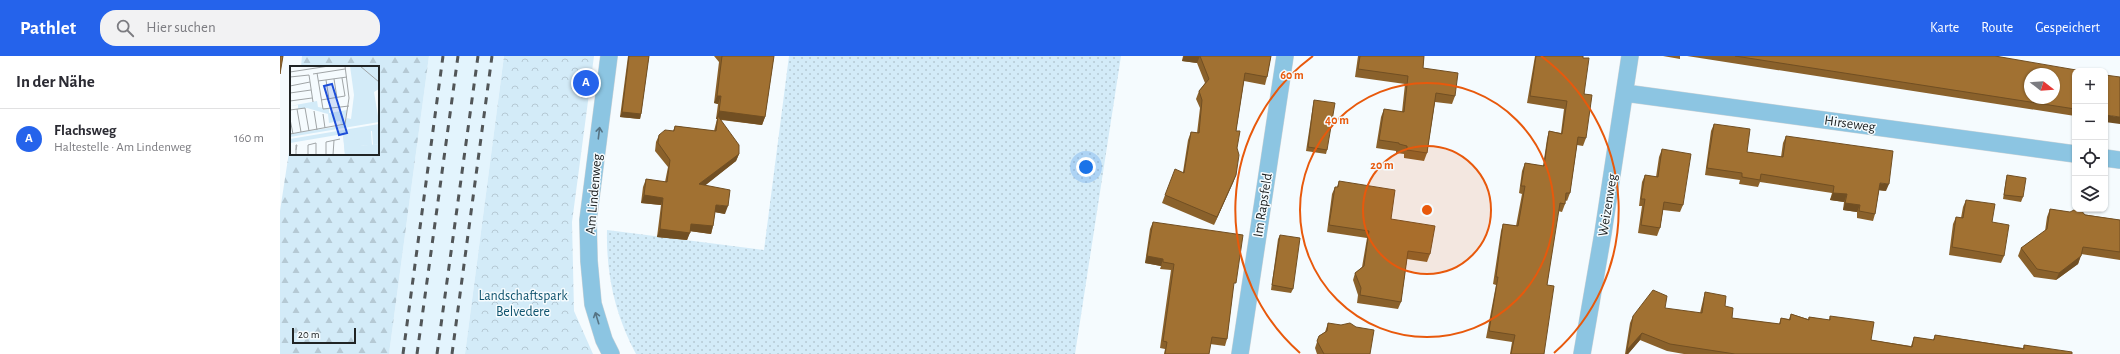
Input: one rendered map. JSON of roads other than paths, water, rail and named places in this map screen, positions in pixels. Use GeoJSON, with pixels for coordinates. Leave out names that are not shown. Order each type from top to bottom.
{"type":"FeatureCollection","features":[{"type":"Feature","properties":{"kind":"street","name":"Am Lindenweg"},"geometry":{"type":"LineString","coordinates":[[610,56],[588,220],[589,262],[593,304],[604,340],[611,354]]}},
{"type":"Feature","properties":{"kind":"street","name":"Im Rapsfeld"},"geometry":{"type":"LineString","coordinates":[[1240,354],[1285,56]]}},
{"type":"Feature","properties":{"kind":"street","name":"Weizenweg"},"geometry":{"type":"LineString","coordinates":[[1582,354],[1603,233],[1630,56]]}},
{"type":"Feature","properties":{"kind":"street","name":"Hirseweg"},"geometry":{"type":"LineString","coordinates":[[1625,93],[2072,154]]}},
{"type":"Feature","properties":{"kind":"street"},"geometry":{"type":"LineString","coordinates":[[2108,158],[2120,160]]}},
{"type":"Feature","properties":{"kind":"railway"},"geometry":{"type":"LineString","coordinates":[[403,354],[443,56]]}},
{"type":"Feature","properties":{"kind":"railway"},"geometry":{"type":"LineString","coordinates":[[417,354],[458,56]]}},
{"type":"Feature","properties":{"kind":"railway"},"geometry":{"type":"LineString","coordinates":[[437,354],[478,56]]}},
{"type":"Feature","properties":{"kind":"railway"},"geometry":{"type":"LineString","coordinates":[[452,354],[492,56]]}},
{"type":"Feature","properties":{"kind":"place","name":"Flachsweg"},"geometry":{"type":"Point","coordinates":[586,83]}},
{"type":"Feature","properties":{"kind":"park label","name":"Landschaftspark Belvedere"},"geometry":{"type":"Point","coordinates":[523,304]}}]}
